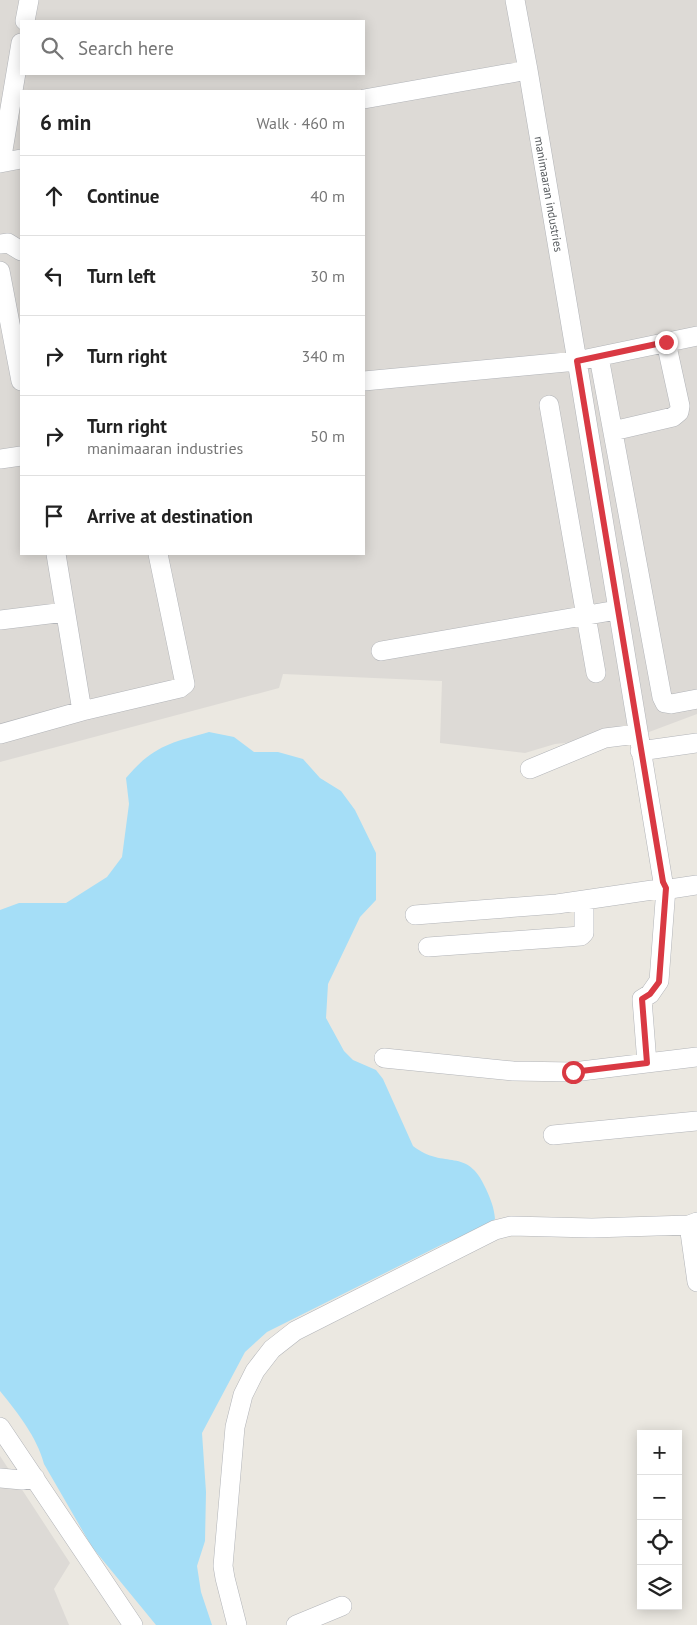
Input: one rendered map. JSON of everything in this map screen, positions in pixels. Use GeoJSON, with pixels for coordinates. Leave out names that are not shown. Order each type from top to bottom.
{"type":"FeatureCollection","features":[{"type":"Feature","properties":{"kind":"street"},"geometry":{"type":"LineString","coordinates":[[25,20],[28,0]]}},
{"type":"Feature","properties":{"kind":"street","name":"manimaaran industries"},"geometry":{"type":"LineString","coordinates":[[515,0],[577,361],[639,743],[663,882],[666,888],[659,982],[650,994],[642,999],[647,1063]]}},
{"type":"Feature","properties":{"kind":"street"},"geometry":{"type":"LineString","coordinates":[[20,47],[4,116],[1,162],[20,159]]}},
{"type":"Feature","properties":{"kind":"street"},"geometry":{"type":"LineString","coordinates":[[365,99],[528,70]]}},
{"type":"Feature","properties":{"kind":"street"},"geometry":{"type":"LineString","coordinates":[[0,244],[8,243],[20,250]]}},
{"type":"Feature","properties":{"kind":"street"},"geometry":{"type":"LineString","coordinates":[[0,271],[20,376]]}},
{"type":"Feature","properties":{"kind":"street"},"geometry":{"type":"LineString","coordinates":[[365,381],[577,361],[697,336]]}},
{"type":"Feature","properties":{"kind":"street"},"geometry":{"type":"LineString","coordinates":[[612,431],[673,417],[679,412],[680,406],[666,342]]}},
{"type":"Feature","properties":{"kind":"street"},"geometry":{"type":"LineString","coordinates":[[599,356],[662,697],[665,703],[671,704],[697,699]]}},
{"type":"Feature","properties":{"kind":"street"},"geometry":{"type":"LineString","coordinates":[[549,405],[596,673]]}},
{"type":"Feature","properties":{"kind":"street"},"geometry":{"type":"LineString","coordinates":[[0,460],[20,456]]}},
{"type":"Feature","properties":{"kind":"street"},"geometry":{"type":"LineString","coordinates":[[56,555],[82,711]]}},
{"type":"Feature","properties":{"kind":"street"},"geometry":{"type":"LineString","coordinates":[[0,734],[82,711],[180,688],[185,684],[186,679],[158,555]]}},
{"type":"Feature","properties":{"kind":"street"},"geometry":{"type":"LineString","coordinates":[[381,651],[617,610]]}},
{"type":"Feature","properties":{"kind":"street"},"geometry":{"type":"LineString","coordinates":[[0,620],[65,612]]}},
{"type":"Feature","properties":{"kind":"street"},"geometry":{"type":"LineString","coordinates":[[530,769],[605,738],[639,743],[697,743]]}},
{"type":"Feature","properties":{"kind":"street"},"geometry":{"type":"LineString","coordinates":[[415,915],[584,900],[697,885]]}},
{"type":"Feature","properties":{"kind":"street"},"geometry":{"type":"LineString","coordinates":[[428,947],[575,938],[584,934],[584,900]]}},
{"type":"Feature","properties":{"kind":"street"},"geometry":{"type":"LineString","coordinates":[[384,1058],[513,1071],[573,1072],[697,1058]]}},
{"type":"Feature","properties":{"kind":"street"},"geometry":{"type":"LineString","coordinates":[[553,1136],[697,1121]]}},
{"type":"Feature","properties":{"kind":"street"},"geometry":{"type":"LineString","coordinates":[[238,1625],[224,1578],[235,1427],[243,1395],[255,1371],[272,1349],[295,1331],[495,1230],[511,1226],[592,1228],[693,1223],[696,1270]]}},
{"type":"Feature","properties":{"kind":"street"},"geometry":{"type":"LineString","coordinates":[[0,1427],[133,1625]]}},
{"type":"Feature","properties":{"kind":"street"},"geometry":{"type":"LineString","coordinates":[[0,1478],[22,1480],[35,1478]]}},
{"type":"Feature","properties":{"kind":"street"},"geometry":{"type":"LineString","coordinates":[[296,1625],[342,1606]]}},
{"type":"Feature","properties":{"kind":"shaded area"},"geometry":{"type":"Polygon","coordinates":[[[0,0],[697,0],[697,714],[641,735],[555,744],[525,753],[440,743],[442,681],[283,674],[279,688],[0,762],[0,0]]]}},
{"type":"Feature","properties":{"kind":"shaded area"},"geometry":{"type":"Polygon","coordinates":[[[0,1456],[70,1563],[54,1589],[69,1625],[0,1625],[0,1456]]]}},
{"type":"Feature","properties":{"kind":"water"},"geometry":{"type":"Polygon","coordinates":[[[209,732],[234,737],[254,752],[278,752],[303,759],[320,778],[341,791],[355,810],[376,853],[376,900],[360,917],[328,984],[326,1018],[344,1051],[353,1060],[376,1070],[383,1079],[413,1146],[435,1157],[454,1160],[471,1167],[479,1176],[486,1189],[495,1219],[486,1227],[443,1244],[267,1332],[245,1352],[202,1433],[206,1492],[205,1541],[197,1566],[201,1592],[212,1625],[156,1625],[92,1547],[44,1464],[37,1444],[20,1416],[0,1391],[0,910],[19,903],[66,903],[107,877],[122,857],[129,804],[126,778],[145,759],[163,747],[209,732]]]}},
{"type":"Feature","properties":{"kind":"route"},"geometry":{"type":"LineString","coordinates":[[573,1072],[647,1063],[642,999],[650,994],[659,982],[666,888],[663,882],[637,734],[577,361],[666,342]]}}]}
